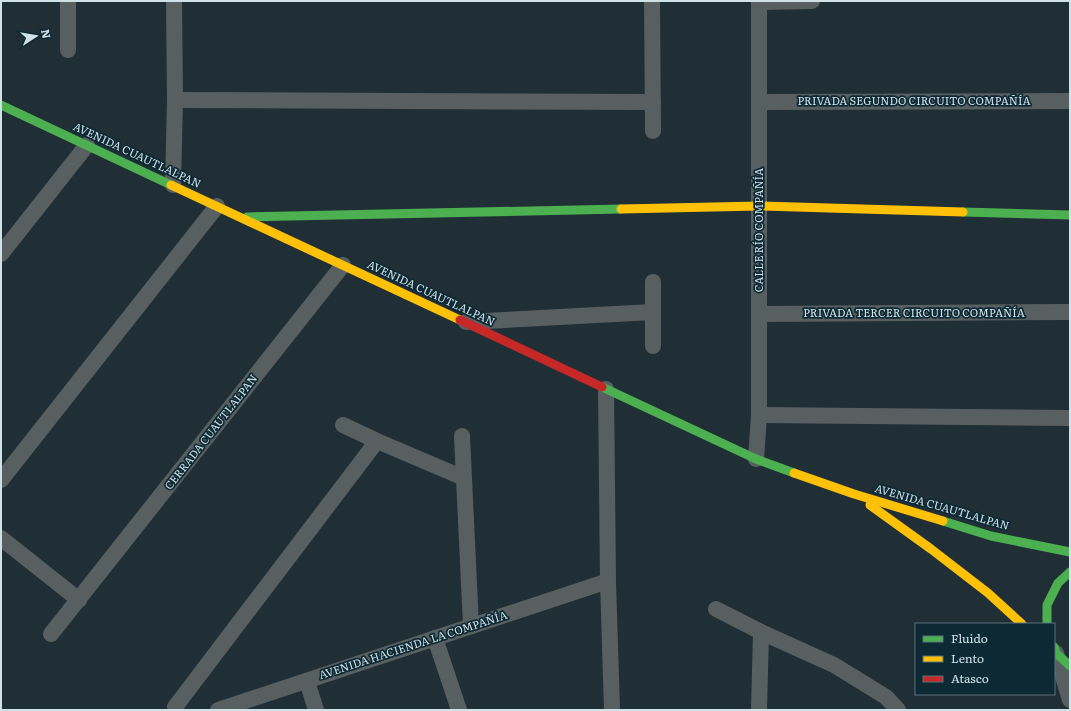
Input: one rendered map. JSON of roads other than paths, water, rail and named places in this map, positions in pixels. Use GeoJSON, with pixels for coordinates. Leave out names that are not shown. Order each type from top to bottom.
{"type":"FeatureCollection","features":[{"type":"Feature","properties":{"kind":"street"},"geometry":{"type":"LineString","coordinates":[[68,1],[68,50]]}},
{"type":"Feature","properties":{"kind":"street"},"geometry":{"type":"LineString","coordinates":[[173,186],[175,100],[174,1]]}},
{"type":"Feature","properties":{"kind":"street"},"geometry":{"type":"LineString","coordinates":[[652,1],[653,131]]}},
{"type":"Feature","properties":{"kind":"street"},"geometry":{"type":"LineString","coordinates":[[759,1],[812,1]]}},
{"type":"Feature","properties":{"kind":"street","name":"CALLE RÍO COMPAÑÍA"},"geometry":{"type":"LineString","coordinates":[[756,459],[759,415],[759,1]]}},
{"type":"Feature","properties":{"kind":"street"},"geometry":{"type":"LineString","coordinates":[[175,100],[653,102]]}},
{"type":"Feature","properties":{"kind":"street","name":"PRIVADA SEGUNDO CIRCUITO COMPAÑÍA"},"geometry":{"type":"LineString","coordinates":[[759,102],[1070,101]]}},
{"type":"Feature","properties":{"kind":"street","name":"AVENIDA CUAUTLALPAN"},"geometry":{"type":"LineString","coordinates":[[1,105],[756,459],[854,494],[991,536],[1070,552]]}},
{"type":"Feature","properties":{"kind":"street"},"geometry":{"type":"LineString","coordinates":[[1,254],[86,145]]}},
{"type":"Feature","properties":{"kind":"street"},"geometry":{"type":"LineString","coordinates":[[1,480],[217,206]]}},
{"type":"Feature","properties":{"kind":"street"},"geometry":{"type":"LineString","coordinates":[[241,217],[759,206],[1070,215]]}},
{"type":"Feature","properties":{"kind":"street","name":"CERRADA CUAUTLALPAN"},"geometry":{"type":"LineString","coordinates":[[52,634],[343,265]]}},
{"type":"Feature","properties":{"kind":"street"},"geometry":{"type":"LineString","coordinates":[[653,282],[653,346]]}},
{"type":"Feature","properties":{"kind":"street"},"geometry":{"type":"LineString","coordinates":[[465,322],[653,312]]}},
{"type":"Feature","properties":{"kind":"street","name":"PRIVADA TERCER CIRCUITO COMPAÑÍA"},"geometry":{"type":"LineString","coordinates":[[759,314],[1070,312]]}},
{"type":"Feature","properties":{"kind":"street"},"geometry":{"type":"LineString","coordinates":[[606,388],[608,581],[612,710]]}},
{"type":"Feature","properties":{"kind":"street"},"geometry":{"type":"LineString","coordinates":[[759,415],[1070,418]]}},
{"type":"Feature","properties":{"kind":"street"},"geometry":{"type":"LineString","coordinates":[[343,425],[464,478]]}},
{"type":"Feature","properties":{"kind":"street"},"geometry":{"type":"LineString","coordinates":[[462,436],[471,626]]}},
{"type":"Feature","properties":{"kind":"street"},"geometry":{"type":"LineString","coordinates":[[176,710],[175,707],[377,441]]}},
{"type":"Feature","properties":{"kind":"street","name":"AVENIDA CUAUTLALPAN"},"geometry":{"type":"LineString","coordinates":[[854,494],[931,549],[988,593],[1021,623]]}},
{"type":"Feature","properties":{"kind":"street"},"geometry":{"type":"LineString","coordinates":[[1,538],[79,600]]}},
{"type":"Feature","properties":{"kind":"street"},"geometry":{"type":"LineString","coordinates":[[1047,623],[1047,605],[1058,583],[1070,572]]}},
{"type":"Feature","properties":{"kind":"street","name":"AVENIDA HACIENDA LA COMPAÑÍA"},"geometry":{"type":"LineString","coordinates":[[218,710],[608,581]]}},
{"type":"Feature","properties":{"kind":"street"},"geometry":{"type":"LineString","coordinates":[[716,609],[761,632],[834,665],[886,697],[898,710]]}},
{"type":"Feature","properties":{"kind":"street"},"geometry":{"type":"LineString","coordinates":[[759,710],[761,632]]}},
{"type":"Feature","properties":{"kind":"street"},"geometry":{"type":"LineString","coordinates":[[435,638],[459,710]]}},
{"type":"Feature","properties":{"kind":"street"},"geometry":{"type":"LineString","coordinates":[[1055,651],[1070,666]]}},
{"type":"Feature","properties":{"kind":"street"},"geometry":{"type":"LineString","coordinates":[[1055,651],[1070,700]]}},
{"type":"Feature","properties":{"kind":"street"},"geometry":{"type":"LineString","coordinates":[[307,681],[316,710]]}}]}
